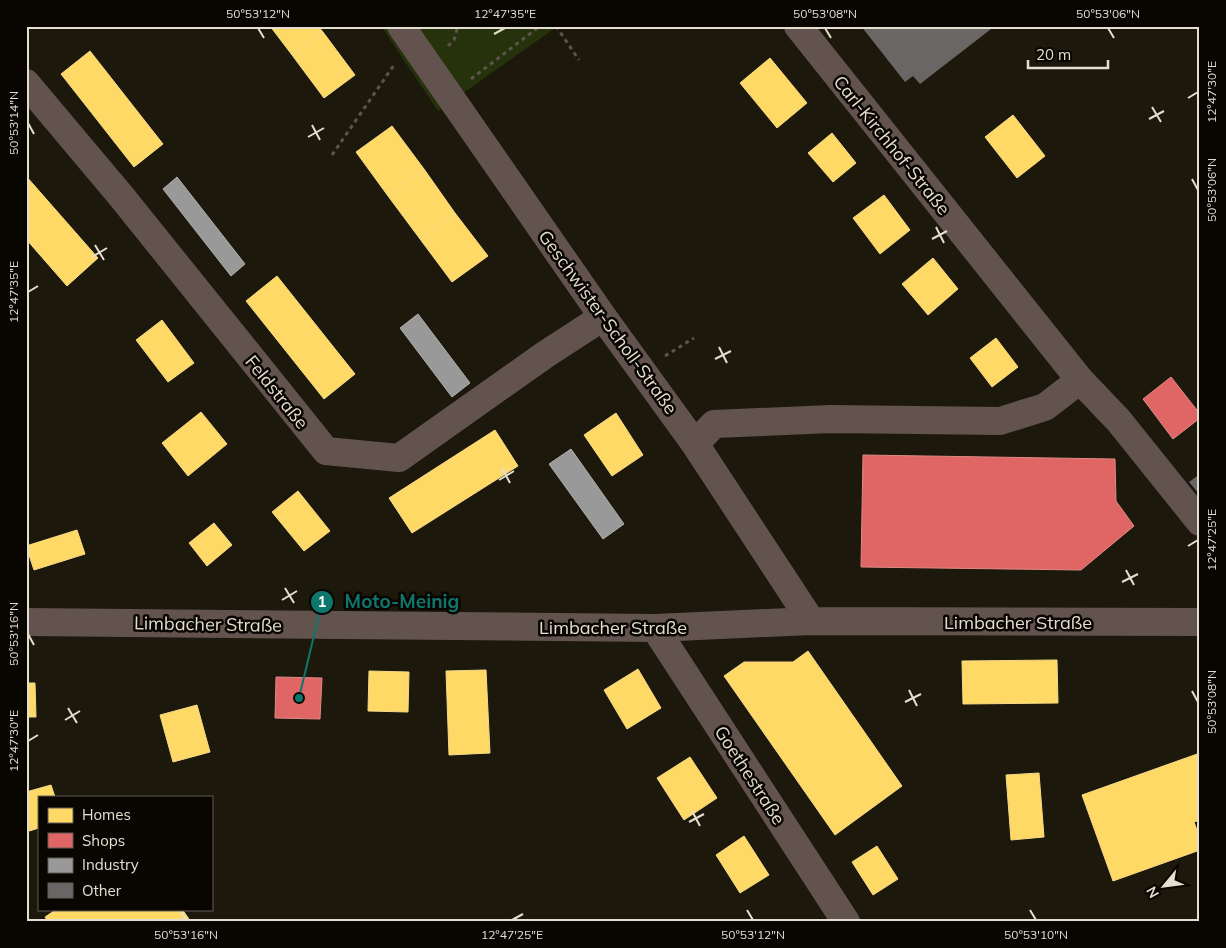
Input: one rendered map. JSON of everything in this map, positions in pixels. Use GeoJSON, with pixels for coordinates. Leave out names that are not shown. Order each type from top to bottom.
{"type":"FeatureCollection","features":[{"type":"Feature","properties":{"kind":"street","name":"Carl-Kirchhof-Straße"},"geometry":{"type":"LineString","coordinates":[[798,26],[1080,380],[1119,421],[1200,522]]}},
{"type":"Feature","properties":{"kind":"street","name":"Geschwister-Scholl-Straße"},"geometry":{"type":"LineString","coordinates":[[406,33],[603,317],[695,444],[811,621]]}},
{"type":"Feature","properties":{"kind":"street","name":"Feldstraße"},"geometry":{"type":"LineString","coordinates":[[26,84],[121,196],[326,451],[399,458],[603,317]]}},
{"type":"Feature","properties":{"kind":"street"},"geometry":{"type":"LineString","coordinates":[[695,444],[714,424],[831,419],[1000,422],[1045,407],[1080,380]]}},
{"type":"Feature","properties":{"kind":"street","name":"Limbacher Straße"},"geometry":{"type":"LineString","coordinates":[[26,622],[654,628],[811,621],[1200,622]]}},
{"type":"Feature","properties":{"kind":"street","name":"Goethestraße"},"geometry":{"type":"LineString","coordinates":[[654,628],[846,922]]}},
{"type":"Feature","properties":{"kind":"path"},"geometry":{"type":"LineString","coordinates":[[449,96],[540,26]]}},
{"type":"Feature","properties":{"kind":"path"},"geometry":{"type":"LineString","coordinates":[[556,26],[579,60]]}},
{"type":"Feature","properties":{"kind":"path"},"geometry":{"type":"LineString","coordinates":[[332,155],[406,33]]}},
{"type":"Feature","properties":{"kind":"path"},"geometry":{"type":"LineString","coordinates":[[642,371],[694,338]]}},
{"type":"Feature","properties":{"kind":"green space"},"geometry":{"type":"Polygon","coordinates":[[[381,26],[558,26],[438,111],[381,26]]]}},
{"type":"Feature","properties":{"kind":"building: Homes"},"geometry":{"type":"Polygon","coordinates":[[[270,26],[318,26],[323,32],[292,55],[270,26]]]}},
{"type":"Feature","properties":{"kind":"building: Homes"},"geometry":{"type":"Polygon","coordinates":[[[323,32],[355,75],[324,98],[292,55],[323,32]]]}},
{"type":"Feature","properties":{"kind":"building: Homes"},"geometry":{"type":"Polygon","coordinates":[[[90,51],[163,144],[134,167],[61,74],[90,51]]]}},
{"type":"Feature","properties":{"kind":"building: Homes"},"geometry":{"type":"Polygon","coordinates":[[[770,58],[807,103],[777,128],[740,83],[770,58]]]}},
{"type":"Feature","properties":{"kind":"building: Homes"},"geometry":{"type":"Polygon","coordinates":[[[1013,115],[1045,156],[1017,178],[985,137],[1013,115]]]}},
{"type":"Feature","properties":{"kind":"building: Homes"},"geometry":{"type":"Polygon","coordinates":[[[392,126],[424,169],[388,196],[356,152],[392,126]]]}},
{"type":"Feature","properties":{"kind":"building: Homes"},"geometry":{"type":"Polygon","coordinates":[[[832,133],[856,163],[833,182],[808,153],[832,133]]]}},
{"type":"Feature","properties":{"kind":"building: Homes"},"geometry":{"type":"Polygon","coordinates":[[[424,169],[455,213],[420,239],[388,196],[424,169]]]}},
{"type":"Feature","properties":{"kind":"building: Homes"},"geometry":{"type":"Polygon","coordinates":[[[26,176],[98,258],[67,286],[26,239],[26,176]]]}},
{"type":"Feature","properties":{"kind":"building: Homes"},"geometry":{"type":"Polygon","coordinates":[[[884,195],[910,230],[880,254],[853,218],[884,195]]]}},
{"type":"Feature","properties":{"kind":"building: Homes"},"geometry":{"type":"Polygon","coordinates":[[[455,213],[488,256],[452,282],[420,239],[455,213]]]}},
{"type":"Feature","properties":{"kind":"building: Homes"},"geometry":{"type":"Polygon","coordinates":[[[933,258],[958,289],[928,315],[902,284],[933,258]]]}},
{"type":"Feature","properties":{"kind":"building: Homes"},"geometry":{"type":"Polygon","coordinates":[[[277,276],[355,374],[324,399],[246,301],[277,276]]]}},
{"type":"Feature","properties":{"kind":"building: Homes"},"geometry":{"type":"Polygon","coordinates":[[[162,320],[194,363],[168,382],[136,340],[162,320]]]}},
{"type":"Feature","properties":{"kind":"building: Homes"},"geometry":{"type":"Polygon","coordinates":[[[996,338],[1018,367],[992,387],[970,358],[996,338]]]}},
{"type":"Feature","properties":{"kind":"building: Homes"},"geometry":{"type":"Polygon","coordinates":[[[201,412],[227,444],[188,476],[162,443],[201,412]]]}},
{"type":"Feature","properties":{"kind":"building: Homes"},"geometry":{"type":"Polygon","coordinates":[[[616,413],[643,455],[612,476],[584,435],[616,413]]]}},
{"type":"Feature","properties":{"kind":"building: Homes"},"geometry":{"type":"Polygon","coordinates":[[[495,430],[518,466],[412,533],[389,498],[495,430]]]}},
{"type":"Feature","properties":{"kind":"building: Homes"},"geometry":{"type":"Polygon","coordinates":[[[298,491],[330,531],[304,551],[272,512],[298,491]]]}},
{"type":"Feature","properties":{"kind":"building: Homes"},"geometry":{"type":"Polygon","coordinates":[[[214,523],[232,545],[207,566],[189,543],[214,523]]]}},
{"type":"Feature","properties":{"kind":"building: Homes"},"geometry":{"type":"Polygon","coordinates":[[[77,530],[85,554],[34,570],[26,546],[77,530]]]}},
{"type":"Feature","properties":{"kind":"building: Homes"},"geometry":{"type":"Polygon","coordinates":[[[808,651],[902,786],[835,835],[724,676],[744,662],[793,662],[808,651]]]}},
{"type":"Feature","properties":{"kind":"building: Homes"},"geometry":{"type":"Polygon","coordinates":[[[1057,660],[1058,703],[963,704],[962,661],[1057,660]]]}},
{"type":"Feature","properties":{"kind":"building: Homes"},"geometry":{"type":"Polygon","coordinates":[[[638,669],[661,708],[627,729],[604,690],[638,669]]]}},
{"type":"Feature","properties":{"kind":"building: Homes"},"geometry":{"type":"Polygon","coordinates":[[[486,670],[490,753],[449,755],[446,671],[486,670]]]}},
{"type":"Feature","properties":{"kind":"building: Homes"},"geometry":{"type":"Polygon","coordinates":[[[369,671],[409,672],[408,712],[368,711],[369,671]]]}},
{"type":"Feature","properties":{"kind":"building: Homes"},"geometry":{"type":"Polygon","coordinates":[[[26,683],[35,683],[36,717],[26,717],[26,683]]]}},
{"type":"Feature","properties":{"kind":"building: Homes"},"geometry":{"type":"Polygon","coordinates":[[[197,705],[210,752],[173,762],[160,715],[197,705]]]}},
{"type":"Feature","properties":{"kind":"building: Homes"},"geometry":{"type":"Polygon","coordinates":[[[1200,753],[1200,820],[1194,822],[1200,838],[1200,850],[1113,881],[1082,795],[1200,753]]]}},
{"type":"Feature","properties":{"kind":"building: Homes"},"geometry":{"type":"Polygon","coordinates":[[[690,757],[717,798],[684,820],[657,778],[690,757]]]}},
{"type":"Feature","properties":{"kind":"building: Homes"},"geometry":{"type":"Polygon","coordinates":[[[1039,773],[1044,837],[1011,840],[1006,775],[1039,773]]]}},
{"type":"Feature","properties":{"kind":"building: Homes"},"geometry":{"type":"Polygon","coordinates":[[[51,785],[55,796],[38,796],[38,828],[26,832],[26,792],[51,785]]]}},
{"type":"Feature","properties":{"kind":"building: Homes"},"geometry":{"type":"Polygon","coordinates":[[[744,836],[769,875],[740,893],[716,855],[744,836]]]}},
{"type":"Feature","properties":{"kind":"building: Homes"},"geometry":{"type":"Polygon","coordinates":[[[877,846],[898,879],[873,895],[852,862],[877,846]]]}},
{"type":"Feature","properties":{"kind":"building: Homes"},"geometry":{"type":"Polygon","coordinates":[[[56,910],[183,910],[191,922],[48,922],[45,917],[56,910]]]}},
{"type":"Feature","properties":{"kind":"building: Shops"},"geometry":{"type":"Polygon","coordinates":[[[1171,377],[1200,414],[1200,418],[1173,439],[1143,399],[1171,377]]]}},
{"type":"Feature","properties":{"kind":"building: Shops"},"geometry":{"type":"Polygon","coordinates":[[[863,455],[1115,459],[1116,501],[1134,526],[1081,570],[861,567],[863,455]]]}},
{"type":"Feature","properties":{"kind":"building: Shops"},"geometry":{"type":"Polygon","coordinates":[[[276,677],[322,678],[320,719],[275,718],[276,677]]]}},
{"type":"Feature","properties":{"kind":"building: Industry"},"geometry":{"type":"Polygon","coordinates":[[[177,177],[245,264],[231,276],[163,189],[177,177]]]}},
{"type":"Feature","properties":{"kind":"building: Industry"},"geometry":{"type":"Polygon","coordinates":[[[418,314],[470,383],[452,397],[400,328],[418,314]]]}},
{"type":"Feature","properties":{"kind":"building: Industry"},"geometry":{"type":"Polygon","coordinates":[[[571,449],[624,524],[603,539],[549,464],[571,449]]]}},
{"type":"Feature","properties":{"kind":"building: Other"},"geometry":{"type":"Polygon","coordinates":[[[861,26],[995,26],[920,84],[913,76],[905,82],[861,26]]]}},
{"type":"Feature","properties":{"kind":"building: Other"},"geometry":{"type":"Polygon","coordinates":[[[1200,474],[1200,495],[1189,482],[1200,474]]]}},
{"type":"Feature","properties":{"kind":"place","name":"Moto-Meinig"},"geometry":{"type":"Point","coordinates":[299,698]}}]}
